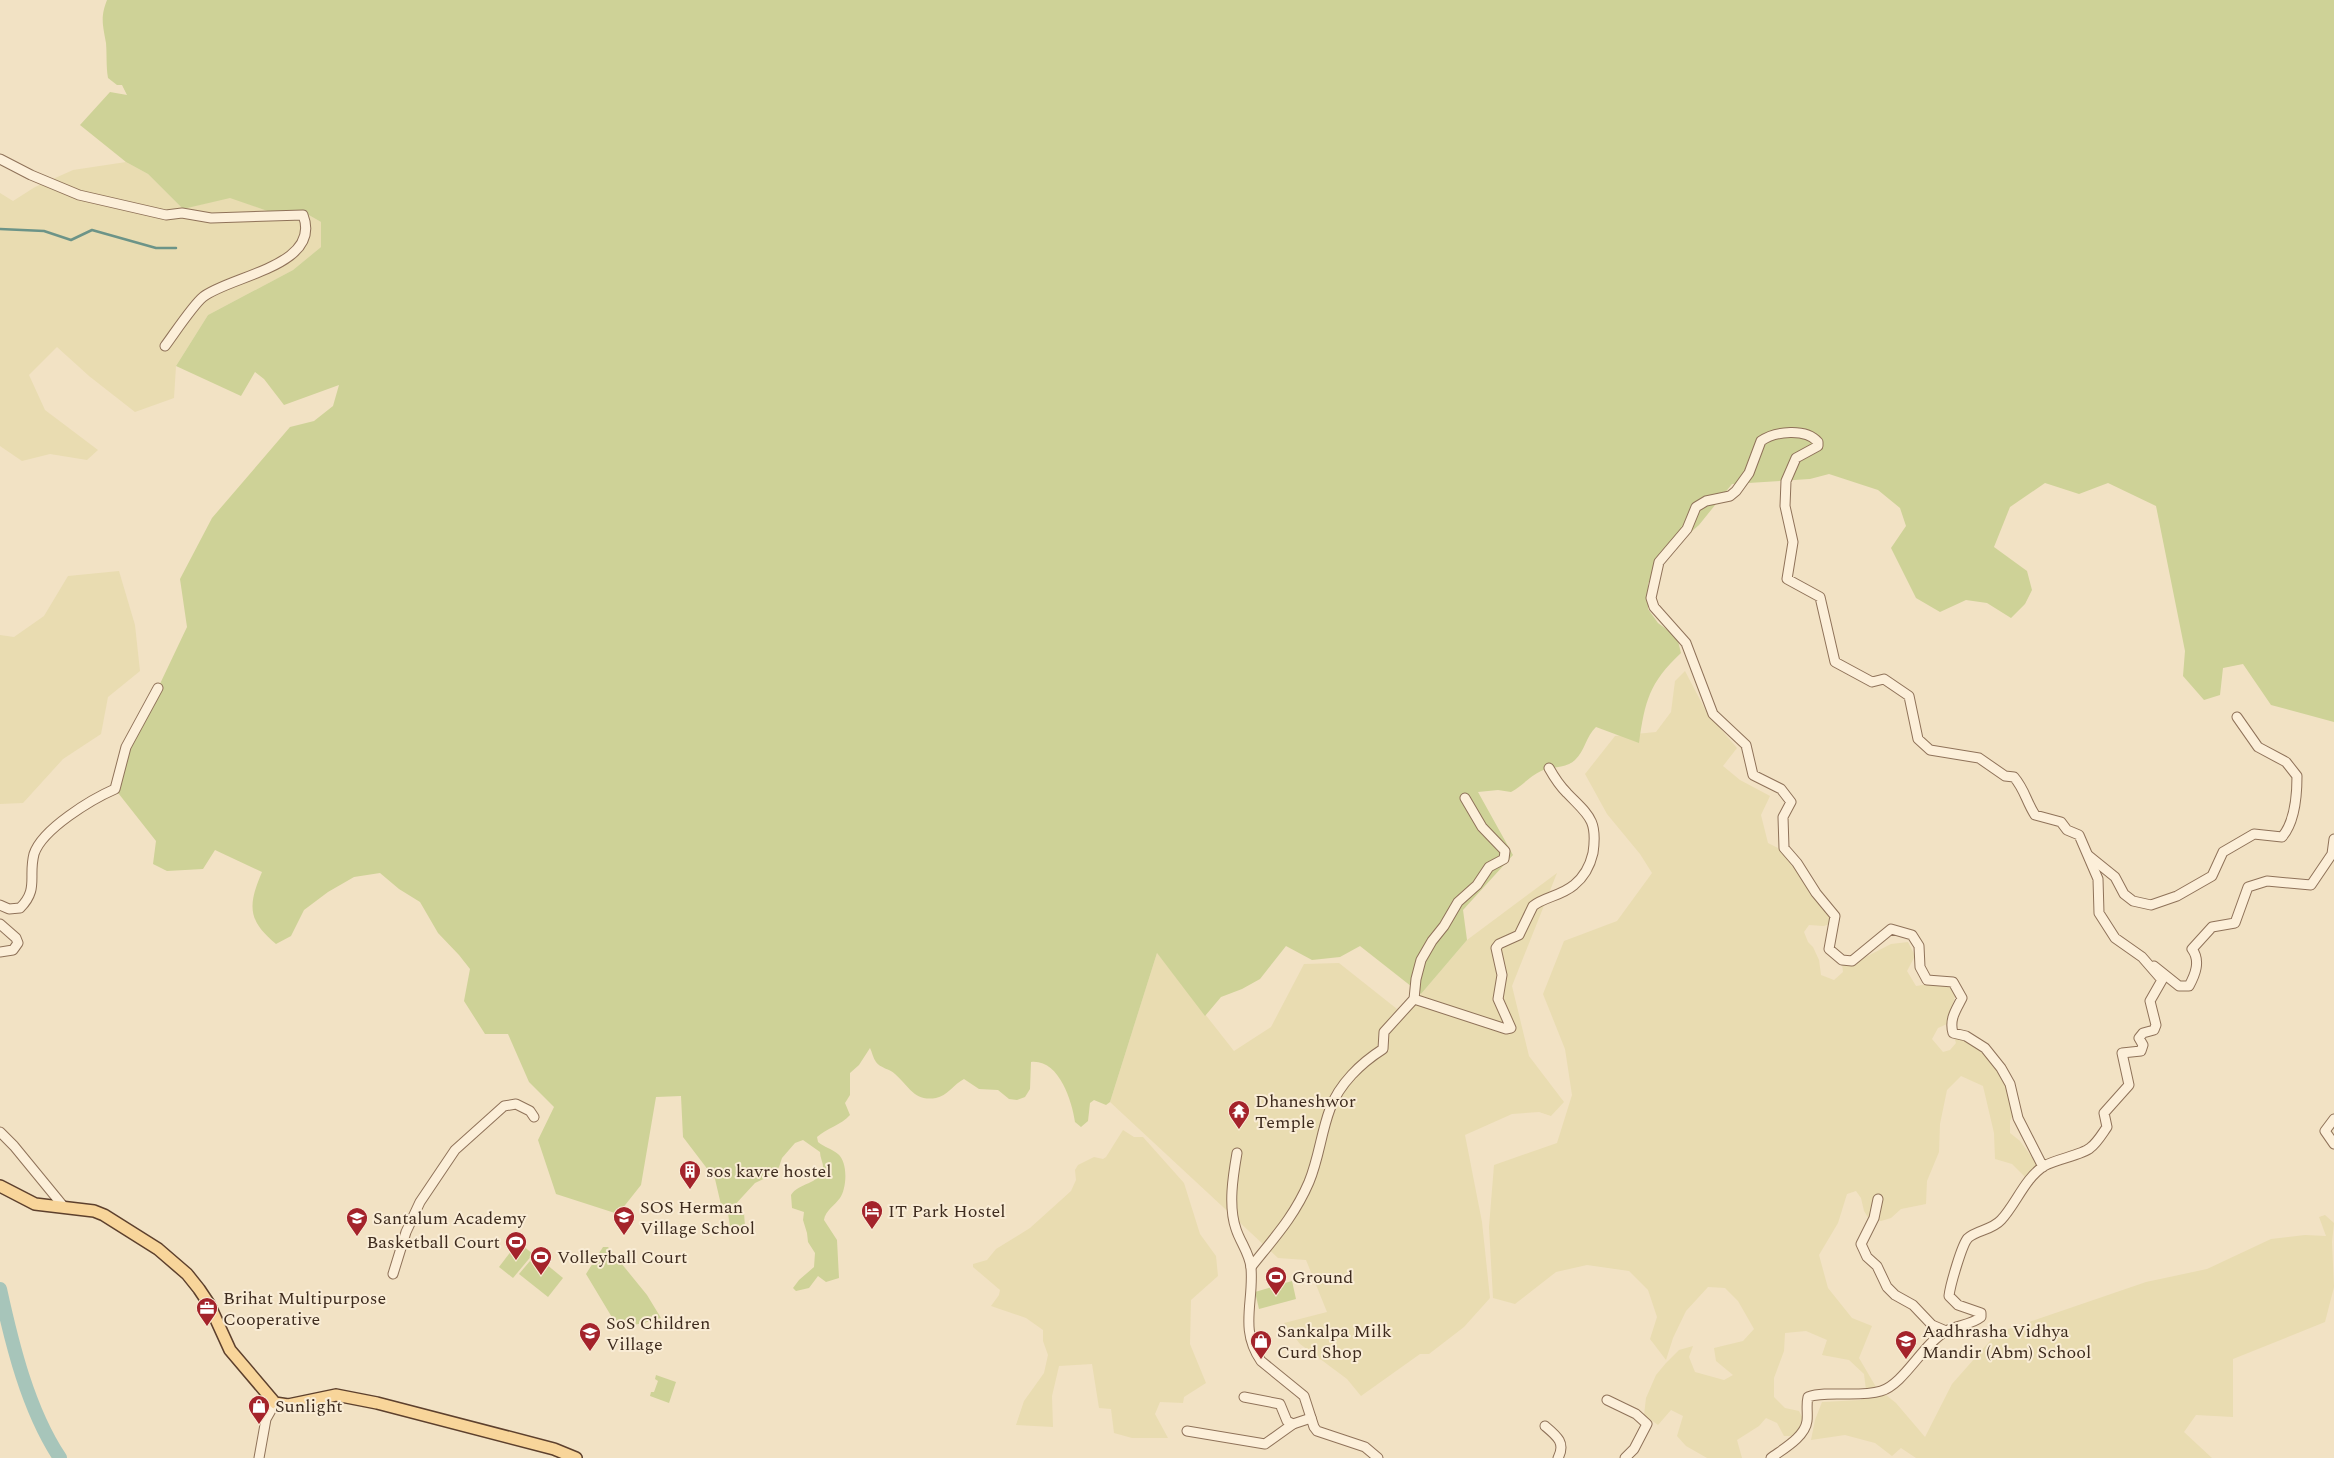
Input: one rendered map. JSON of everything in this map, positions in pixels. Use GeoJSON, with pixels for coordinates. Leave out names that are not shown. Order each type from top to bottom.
{"type":"FeatureCollection","features":[{"type":"Feature","properties":{"kind":"main road"},"geometry":{"type":"LineString","coordinates":[[0,1186],[28,1202],[94,1211],[114,1220],[158,1249],[187,1274],[205,1297],[230,1350],[275,1402],[288,1405],[336,1395],[377,1403],[554,1449],[576,1458]]}},
{"type":"Feature","properties":{"kind":"street"},"geometry":{"type":"LineString","coordinates":[[0,158],[31,175],[79,195],[166,216],[182,213],[211,218],[303,215],[307,225],[301,244],[287,259],[203,297],[165,346]]}},
{"type":"Feature","properties":{"kind":"street"},"geometry":{"type":"LineString","coordinates":[[2043,1167],[2018,1118],[2010,1084],[2001,1068],[1985,1048],[1966,1036],[1953,1033],[1950,1025],[1962,998],[1953,982],[1927,980],[1920,967],[1919,946],[1912,935],[1891,929],[1852,961],[1842,960],[1829,949],[1835,916],[1784,848],[1783,817],[1791,802],[1781,789],[1753,775],[1746,745],[1713,714],[1686,643],[1654,607],[1652,598],[1659,562],[1687,529],[1696,507],[1706,501],[1730,496],[1742,484],[1761,441],[1774,435],[1804,433],[1815,438],[1818,446],[1796,458],[1786,481],[1785,506],[1793,542],[1787,579],[1820,597],[1834,662],[1872,682],[1884,679],[1910,696],[1918,739],[1930,750],[1979,758],[2005,776],[2014,778],[2025,790],[2027,802],[2035,815],[2061,822],[2067,830],[2079,835],[2098,879],[2099,913],[2115,938],[2179,986],[2189,986],[2196,972],[2196,954],[2192,949],[2212,927],[2235,923],[2248,888],[2267,881],[2311,885],[2332,854],[2334,839]]}},
{"type":"Feature","properties":{"kind":"street"},"geometry":{"type":"LineString","coordinates":[[0,905],[9,909],[20,908],[29,899],[33,889],[34,854],[39,844],[65,820],[101,795],[115,789],[126,747],[158,688]]}},
{"type":"Feature","properties":{"kind":"street"},"geometry":{"type":"LineString","coordinates":[[2089,856],[2115,877],[2124,894],[2133,901],[2151,905],[2177,896],[2212,876],[2222,852],[2254,834],[2282,837],[2287,831],[2297,797],[2298,776],[2286,762],[2258,747],[2238,717]]}},
{"type":"Feature","properties":{"kind":"street"},"geometry":{"type":"LineString","coordinates":[[1414,999],[1506,1029],[1511,1028],[1498,999],[1502,975],[1496,948],[1499,944],[1519,936],[1533,906],[1558,896],[1580,880],[1588,870],[1593,850],[1595,832],[1588,814],[1568,794],[1549,768]]}},
{"type":"Feature","properties":{"kind":"street"},"geometry":{"type":"LineString","coordinates":[[1251,1267],[1287,1224],[1300,1201],[1317,1162],[1327,1121],[1336,1096],[1366,1061],[1383,1049],[1384,1032],[1414,999],[1416,979],[1421,960],[1458,902],[1477,885],[1489,867],[1504,859],[1506,855],[1505,851],[1482,827],[1465,798]]}},
{"type":"Feature","properties":{"kind":"street"},"geometry":{"type":"LineString","coordinates":[[0,924],[16,938],[18,943],[12,950],[0,952]]}},
{"type":"Feature","properties":{"kind":"street"},"geometry":{"type":"LineString","coordinates":[[1771,1458],[1801,1433],[1807,1420],[1806,1406],[1808,1397],[1816,1394],[1866,1395],[1891,1388],[1924,1350],[1946,1332],[1975,1322],[1981,1317],[1981,1313],[1958,1305],[1949,1296],[1950,1286],[1959,1262],[1960,1253],[1968,1238],[1992,1228],[2001,1221],[2024,1187],[2043,1167],[2065,1156],[2090,1149],[2107,1127],[2104,1113],[2129,1085],[2122,1053],[2140,1051],[2144,1045],[2140,1038],[2143,1033],[2154,1030],[2156,1025],[2150,1002],[2162,980],[2142,957]]}},
{"type":"Feature","properties":{"kind":"street"},"geometry":{"type":"LineString","coordinates":[[393,1274],[406,1232],[420,1202],[455,1150],[504,1106],[516,1104],[530,1111],[534,1118]]}},
{"type":"Feature","properties":{"kind":"street"},"geometry":{"type":"LineString","coordinates":[[2334,1119],[2325,1131],[2334,1144]]}},
{"type":"Feature","properties":{"kind":"street"},"geometry":{"type":"LineString","coordinates":[[0,1132],[14,1146],[64,1207]]}},
{"type":"Feature","properties":{"kind":"street"},"geometry":{"type":"LineString","coordinates":[[1237,1152],[1233,1178],[1233,1212],[1235,1228],[1251,1267],[1247,1317],[1256,1354],[1261,1361],[1304,1396],[1317,1431],[1365,1447],[1378,1458]]}},
{"type":"Feature","properties":{"kind":"street"},"geometry":{"type":"LineString","coordinates":[[1878,1199],[1874,1218],[1861,1244],[1867,1257],[1877,1266],[1887,1287],[1895,1295],[1913,1305],[1928,1321],[1946,1332]]}},
{"type":"Feature","properties":{"kind":"street"},"geometry":{"type":"LineString","coordinates":[[1244,1397],[1280,1404],[1287,1420],[1293,1424]]}},
{"type":"Feature","properties":{"kind":"street"},"geometry":{"type":"LineString","coordinates":[[1607,1400],[1636,1414],[1647,1424],[1634,1449],[1625,1458]]}},
{"type":"Feature","properties":{"kind":"street"},"geometry":{"type":"LineString","coordinates":[[259,1458],[266,1419],[275,1402]]}},
{"type":"Feature","properties":{"kind":"street"},"geometry":{"type":"LineString","coordinates":[[1187,1431],[1265,1444],[1293,1424],[1311,1418]]}},
{"type":"Feature","properties":{"kind":"street"},"geometry":{"type":"LineString","coordinates":[[1545,1426],[1555,1434],[1562,1444],[1558,1458]]}},
{"type":"Feature","properties":{"kind":"shaded area"},"geometry":{"type":"Polygon","coordinates":[[[126,162],[148,174],[183,209],[230,197],[273,213],[307,214],[321,222],[321,247],[293,270],[208,315],[176,366],[174,398],[135,412],[89,376],[57,347],[29,375],[45,410],[98,450],[87,460],[50,454],[22,461],[0,446],[0,193],[13,201],[35,187],[73,170],[126,162]]]}},
{"type":"Feature","properties":{"kind":"shaded area"},"geometry":{"type":"Polygon","coordinates":[[[119,571],[135,625],[140,671],[108,697],[101,734],[63,759],[23,803],[0,804],[0,635],[14,637],[44,616],[68,576],[119,571]]]}},
{"type":"Feature","properties":{"kind":"shaded area"},"geometry":{"type":"Polygon","coordinates":[[[1685,671],[1707,713],[1737,748],[1723,766],[1740,780],[1770,796],[1761,815],[1768,843],[1778,848],[1797,869],[1812,896],[1829,914],[1832,923],[1824,926],[1809,925],[1804,932],[1819,960],[1821,975],[1834,980],[1843,972],[1842,964],[1850,965],[1891,944],[1908,942],[1915,956],[1907,971],[1916,986],[1936,983],[1949,985],[1956,993],[1947,1024],[1938,1028],[1932,1039],[1943,1052],[1950,1050],[1956,1043],[1954,1037],[1966,1039],[1996,1065],[2011,1098],[2014,1112],[2010,1121],[2010,1133],[2020,1141],[2039,1167],[2028,1180],[2012,1164],[1995,1159],[1994,1133],[1983,1086],[1961,1076],[1947,1090],[1940,1124],[1939,1152],[1927,1181],[1926,1204],[1901,1209],[1891,1218],[1881,1221],[1869,1219],[1864,1211],[1861,1198],[1856,1191],[1847,1194],[1838,1223],[1819,1255],[1828,1288],[1852,1318],[1872,1326],[1859,1358],[1876,1387],[1896,1403],[1925,1437],[1952,1384],[1997,1333],[2146,1282],[2207,1269],[2271,1239],[2305,1235],[2326,1236],[2319,1217],[2325,1215],[2334,1223],[2332,1242],[2334,1287],[2325,1322],[2233,1359],[2233,1417],[2196,1415],[2184,1432],[2212,1458],[1916,1458],[1901,1448],[1892,1456],[1875,1443],[1845,1435],[1811,1440],[1815,1420],[1822,1402],[1861,1400],[1866,1390],[1864,1374],[1849,1360],[1822,1355],[1827,1340],[1806,1331],[1785,1333],[1784,1351],[1774,1378],[1774,1397],[1785,1408],[1799,1411],[1804,1421],[1795,1436],[1784,1436],[1777,1423],[1766,1418],[1759,1426],[1737,1440],[1742,1458],[1707,1458],[1686,1446],[1677,1436],[1683,1416],[1671,1410],[1658,1425],[1644,1415],[1646,1398],[1656,1375],[1679,1350],[1693,1346],[1689,1357],[1695,1372],[1724,1380],[1733,1375],[1716,1361],[1714,1348],[1743,1341],[1754,1329],[1738,1301],[1725,1288],[1708,1287],[1686,1311],[1673,1338],[1666,1360],[1650,1339],[1657,1317],[1648,1290],[1629,1271],[1587,1265],[1556,1272],[1515,1304],[1493,1298],[1489,1227],[1494,1165],[1557,1143],[1572,1095],[1565,1049],[1543,994],[1564,941],[1617,921],[1652,873],[1640,854],[1607,814],[1585,774],[1615,736],[1656,732],[1671,712],[1675,681],[1685,671]]]}},
{"type":"Feature","properties":{"kind":"shaded area"},"geometry":{"type":"Polygon","coordinates":[[[1557,873],[1512,986],[1529,1056],[1564,1102],[1551,1116],[1539,1112],[1512,1114],[1465,1135],[1482,1222],[1490,1298],[1464,1327],[1429,1354],[1420,1354],[1361,1396],[1347,1379],[1300,1344],[1284,1323],[1327,1312],[1306,1260],[1278,1258],[1110,1102],[1157,953],[1234,1051],[1271,1027],[1304,964],[1339,963],[1397,1009],[1421,994],[1467,940],[1557,873]]]}},
{"type":"Feature","properties":{"kind":"shaded area"},"geometry":{"type":"Polygon","coordinates":[[[1123,1130],[1134,1137],[1143,1137],[1184,1183],[1200,1234],[1216,1256],[1218,1276],[1191,1300],[1190,1344],[1206,1383],[1184,1397],[1183,1403],[1160,1402],[1155,1414],[1168,1438],[1132,1438],[1114,1433],[1111,1409],[1099,1408],[1092,1364],[1059,1366],[1052,1396],[1053,1427],[1016,1425],[1024,1401],[1044,1373],[1048,1355],[1043,1341],[1043,1330],[1026,1318],[991,1306],[999,1295],[1000,1290],[973,1267],[973,1264],[987,1260],[996,1249],[1030,1228],[1071,1191],[1076,1180],[1075,1170],[1078,1165],[1094,1157],[1103,1159],[1106,1157],[1123,1130]]]}},
{"type":"Feature","properties":{"kind":"green space"},"geometry":{"type":"Polygon","coordinates":[[[107,0],[2334,0],[2334,722],[2271,705],[2243,664],[2223,668],[2220,695],[2204,700],[2183,676],[2185,651],[2156,506],[2108,483],[2079,494],[2045,483],[2010,507],[1994,547],[2027,571],[2032,590],[2025,604],[2011,618],[1987,603],[1966,600],[1940,612],[1916,598],[1891,548],[1906,526],[1900,508],[1878,490],[1829,474],[1810,479],[1732,484],[1699,525],[1658,561],[1648,584],[1648,609],[1658,623],[1677,637],[1681,653],[1662,674],[1650,694],[1646,704],[1639,743],[1596,727],[1578,756],[1571,763],[1541,771],[1511,792],[1498,790],[1478,792],[1513,855],[1463,910],[1467,940],[1421,994],[1360,946],[1340,957],[1312,960],[1286,946],[1260,979],[1242,989],[1221,997],[1205,1016],[1157,953],[1110,1102],[1106,1105],[1094,1100],[1090,1103],[1088,1121],[1081,1127],[1075,1122],[1071,1103],[1062,1083],[1049,1067],[1041,1063],[1031,1062],[1030,1089],[1025,1097],[1017,1100],[1009,1099],[998,1090],[979,1089],[964,1079],[944,1095],[928,1099],[912,1092],[893,1072],[878,1064],[870,1048],[859,1065],[850,1073],[850,1095],[845,1103],[850,1115],[817,1137],[818,1142],[838,1154],[844,1163],[845,1169],[845,1182],[842,1194],[830,1208],[824,1220],[837,1240],[839,1278],[826,1282],[818,1276],[809,1288],[796,1291],[793,1288],[799,1280],[814,1267],[815,1253],[808,1242],[803,1220],[804,1212],[792,1208],[791,1195],[794,1191],[818,1178],[823,1169],[820,1152],[803,1140],[795,1143],[782,1158],[774,1174],[755,1183],[732,1208],[744,1213],[745,1226],[742,1230],[730,1227],[728,1213],[722,1209],[715,1179],[683,1137],[681,1096],[656,1097],[641,1185],[618,1214],[556,1194],[538,1140],[554,1107],[529,1082],[508,1034],[485,1034],[464,1001],[470,969],[438,933],[420,902],[399,889],[380,873],[354,877],[328,892],[304,910],[291,936],[276,944],[260,927],[253,911],[254,894],[262,872],[215,850],[203,869],[167,871],[153,864],[156,841],[115,789],[126,747],[158,688],[187,627],[180,579],[212,518],[290,427],[314,421],[333,406],[339,385],[284,405],[264,379],[255,372],[241,396],[176,366],[208,315],[293,270],[321,247],[321,222],[307,214],[273,213],[230,198],[183,209],[148,174],[126,162],[80,125],[110,92],[127,95],[122,85],[117,85],[108,78],[103,22],[103,12],[107,0]]]}},
{"type":"Feature","properties":{"kind":"green space","name":"Basketball Court"},"geometry":{"type":"Polygon","coordinates":[[[518,1242],[533,1254],[513,1278],[499,1267],[518,1242]]]}},
{"type":"Feature","properties":{"kind":"green space"},"geometry":{"type":"Polygon","coordinates":[[[603,1247],[608,1247],[647,1295],[661,1318],[627,1326],[616,1324],[586,1274],[603,1247]]]}},
{"type":"Feature","properties":{"kind":"green space","name":"Volleyball Court"},"geometry":{"type":"Polygon","coordinates":[[[535,1255],[563,1278],[548,1297],[519,1274],[535,1255]]]}},
{"type":"Feature","properties":{"kind":"green space","name":"Ground"},"geometry":{"type":"Polygon","coordinates":[[[1292,1281],[1296,1299],[1259,1309],[1255,1292],[1292,1281]]]}},
{"type":"Feature","properties":{"kind":"green space"},"geometry":{"type":"Polygon","coordinates":[[[656,1375],[676,1382],[669,1403],[650,1396],[651,1392],[654,1392],[658,1381],[655,1379],[656,1375]]]}},
{"type":"Feature","properties":{"kind":"waterway"},"geometry":{"type":"LineString","coordinates":[[0,229],[44,231],[71,240],[92,230],[156,248],[176,248]]}},
{"type":"Feature","properties":{"kind":"waterway"},"geometry":{"type":"LineString","coordinates":[[0,1289],[22,1376],[39,1419],[60,1458]]}},
{"type":"Feature","properties":{"kind":"place","name":"Dhaneshwor Temple"},"geometry":{"type":"Point","coordinates":[1239,1130]}},
{"type":"Feature","properties":{"kind":"place","name":"sos kavre hostel"},"geometry":{"type":"Point","coordinates":[690,1190]}},
{"type":"Feature","properties":{"kind":"place","name":"IT Park Hostel"},"geometry":{"type":"Point","coordinates":[872,1230]}},
{"type":"Feature","properties":{"kind":"place","name":"SOS Herman Village School"},"geometry":{"type":"Point","coordinates":[624,1236]}},
{"type":"Feature","properties":{"kind":"place","name":"Santalum Academy"},"geometry":{"type":"Point","coordinates":[357,1237]}},
{"type":"Feature","properties":{"kind":"place","name":"Basketball Court"},"geometry":{"type":"Point","coordinates":[516,1261]}},
{"type":"Feature","properties":{"kind":"place","name":"Volleyball Court"},"geometry":{"type":"Point","coordinates":[541,1276]}},
{"type":"Feature","properties":{"kind":"place","name":"Ground"},"geometry":{"type":"Point","coordinates":[1276,1296]}},
{"type":"Feature","properties":{"kind":"place","name":"Brihat Multipurpose Cooperative"},"geometry":{"type":"Point","coordinates":[207,1327]}},
{"type":"Feature","properties":{"kind":"place","name":"SoS Children Village"},"geometry":{"type":"Point","coordinates":[590,1352]}},
{"type":"Feature","properties":{"kind":"place","name":"Sankalpa Milk Curd Shop"},"geometry":{"type":"Point","coordinates":[1261,1360]}},
{"type":"Feature","properties":{"kind":"place","name":"Aadhrasha Vidhya Mandir (Abm) School"},"geometry":{"type":"Point","coordinates":[1906,1360]}},
{"type":"Feature","properties":{"kind":"place","name":"Sunlight"},"geometry":{"type":"Point","coordinates":[259,1425]}}]}
